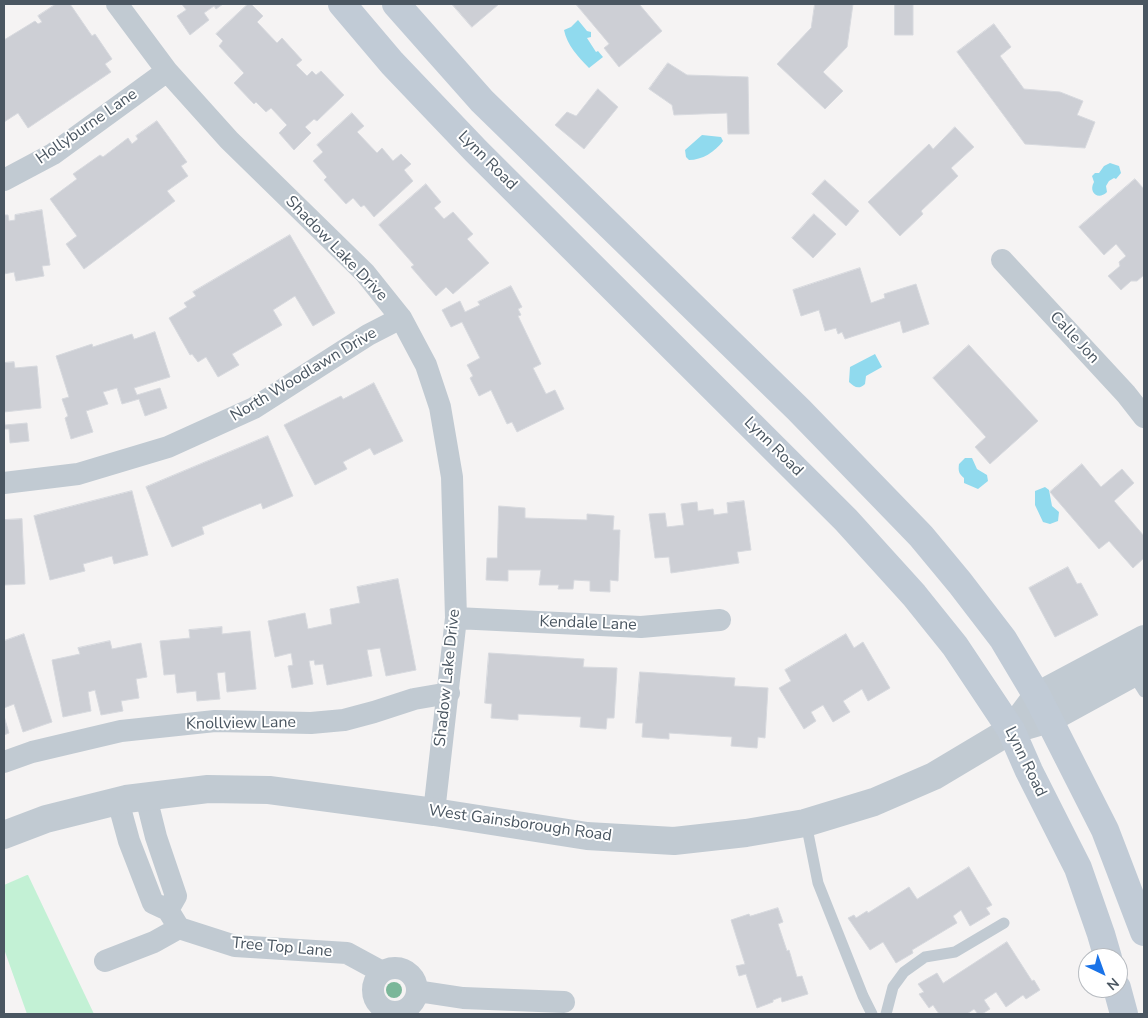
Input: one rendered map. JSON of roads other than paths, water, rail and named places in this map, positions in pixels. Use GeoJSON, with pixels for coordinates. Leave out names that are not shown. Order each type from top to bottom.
{"type":"FeatureCollection","features":[{"type":"Feature","properties":{"kind":"main road","name":"Lynn Road"},"geometry":{"type":"LineString","coordinates":[[342,4],[392,63],[476,151],[846,520],[914,595],[954,646],[1011,730],[1078,868],[1105,948]]}},
{"type":"Feature","properties":{"kind":"main road"},"geometry":{"type":"LineString","coordinates":[[396,4],[482,101],[792,403],[921,536],[1003,639],[1043,707],[1105,830],[1144,932]]}},
{"type":"Feature","properties":{"kind":"main road"},"geometry":{"type":"LineString","coordinates":[[1120,998],[1124,1014]]}},
{"type":"Feature","properties":{"kind":"street","name":"Shadow Lake Drive"},"geometry":{"type":"LineString","coordinates":[[117,4],[167,71],[228,140],[364,273],[401,318],[426,365],[440,407],[452,477],[456,618],[434,812]]}},
{"type":"Feature","properties":{"kind":"street","name":"Hollyburne Lane"},"geometry":{"type":"LineString","coordinates":[[4,180],[53,154],[167,71]]}},
{"type":"Feature","properties":{"kind":"street","name":"Calle Jon"},"geometry":{"type":"LineString","coordinates":[[1002,260],[1126,394],[1144,417]]}},
{"type":"Feature","properties":{"kind":"street","name":"North Woodlawn Drive"},"geometry":{"type":"LineString","coordinates":[[4,483],[78,474],[168,447],[254,408],[368,335],[401,318]]}},
{"type":"Feature","properties":{"kind":"street","name":"Kendale Lane"},"geometry":{"type":"LineString","coordinates":[[456,618],[641,626],[720,620]]}},
{"type":"Feature","properties":{"kind":"street"},"geometry":{"type":"LineString","coordinates":[[1043,707],[1144,639]]}},
{"type":"Feature","properties":{"kind":"street"},"geometry":{"type":"LineString","coordinates":[[1043,707],[1140,677]]}},
{"type":"Feature","properties":{"kind":"street","name":"Knollview Lane"},"geometry":{"type":"LineString","coordinates":[[4,762],[32,752],[121,731],[215,721],[311,723],[344,720],[414,699],[448,693]]}},
{"type":"Feature","properties":{"kind":"street","name":"West Gainsborough Road"},"geometry":{"type":"LineString","coordinates":[[4,836],[46,819],[118,801],[208,789],[269,790],[434,812],[587,836],[674,841],[746,833],[805,822],[874,802],[934,776],[1011,730],[1043,707]]}},
{"type":"Feature","properties":{"kind":"street"},"geometry":{"type":"LineString","coordinates":[[106,961],[154,942],[174,919],[176,896],[156,837],[146,797]]}},
{"type":"Feature","properties":{"kind":"street","name":"Tree Top Lane"},"geometry":{"type":"LineString","coordinates":[[118,801],[129,841],[153,903],[174,919],[235,946],[347,953],[382,972],[396,968],[408,973],[416,984],[417,991]]}},
{"type":"Feature","properties":{"kind":"street"},"geometry":{"type":"LineString","coordinates":[[382,972],[373,984],[372,991],[378,1005],[384,1010],[391,1012],[406,1010],[412,1005],[417,991],[463,998],[564,1002]]}},
{"type":"Feature","properties":{"kind":"lane"},"geometry":{"type":"LineString","coordinates":[[805,822],[818,883],[872,1014]]}},
{"type":"Feature","properties":{"kind":"lane"},"geometry":{"type":"LineString","coordinates":[[886,1014],[893,987],[904,972],[926,957],[955,952],[1004,923]]}},
{"type":"Feature","properties":{"kind":"water"},"geometry":{"type":"Polygon","coordinates":[[[578,20],[587,31],[591,32],[591,37],[587,38],[596,52],[598,51],[603,57],[589,68],[570,46],[565,35],[564,30],[571,27],[578,20]]]}},
{"type":"Feature","properties":{"kind":"water"},"geometry":{"type":"Polygon","coordinates":[[[702,135],[721,137],[723,141],[708,155],[699,159],[689,160],[686,157],[685,150],[702,135]]]}},
{"type":"Feature","properties":{"kind":"water"},"geometry":{"type":"Polygon","coordinates":[[[1110,163],[1119,166],[1121,173],[1116,179],[1114,178],[1109,181],[1106,186],[1107,192],[1104,195],[1097,195],[1092,189],[1094,182],[1092,176],[1095,173],[1099,173],[1104,166],[1110,163]]]}},
{"type":"Feature","properties":{"kind":"water"},"geometry":{"type":"Polygon","coordinates":[[[875,354],[882,367],[866,376],[863,386],[857,387],[849,382],[850,367],[875,354]]]}},
{"type":"Feature","properties":{"kind":"water"},"geometry":{"type":"Polygon","coordinates":[[[965,458],[972,458],[977,469],[987,475],[988,481],[978,489],[964,483],[964,478],[959,472],[959,464],[965,458]]]}},
{"type":"Feature","properties":{"kind":"water"},"geometry":{"type":"Polygon","coordinates":[[[1045,487],[1049,490],[1052,506],[1059,512],[1058,521],[1050,524],[1043,522],[1035,505],[1035,491],[1045,487]]]}}]}
